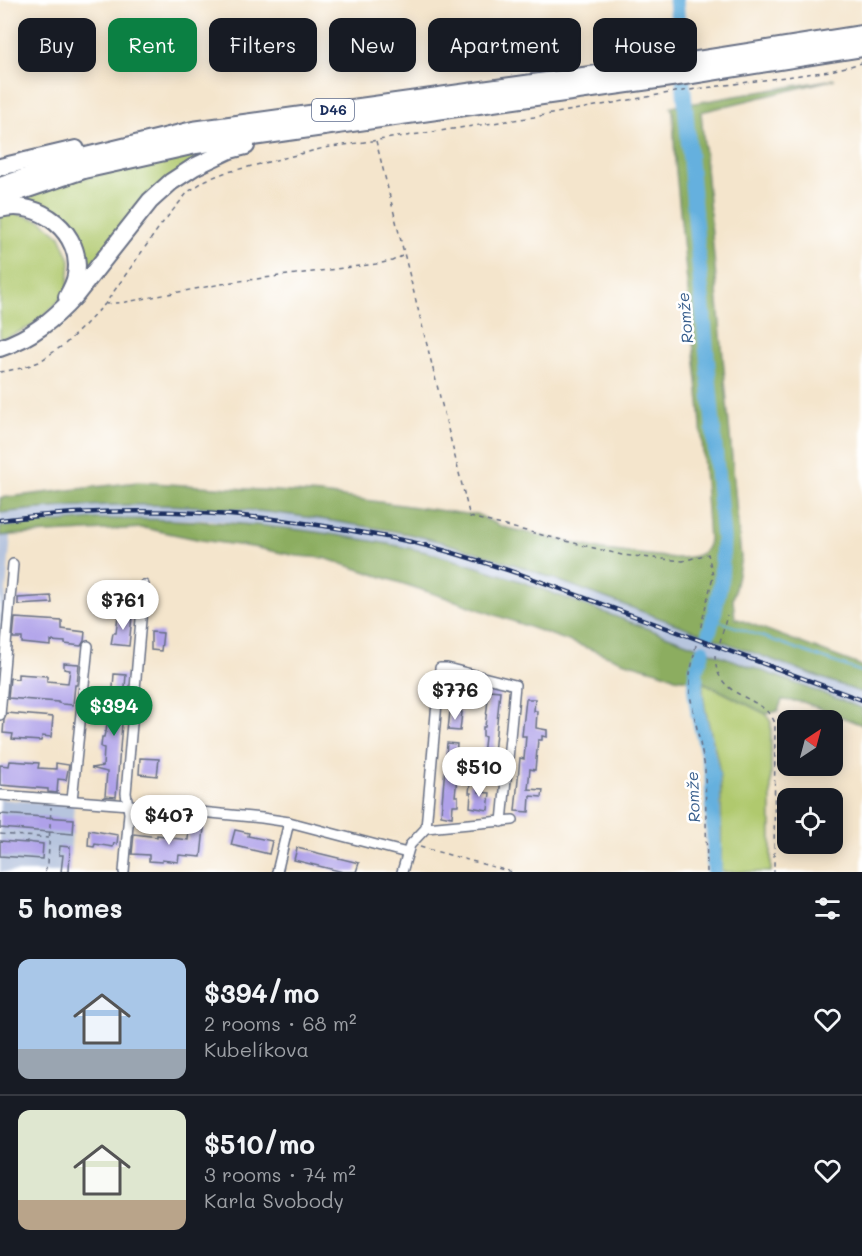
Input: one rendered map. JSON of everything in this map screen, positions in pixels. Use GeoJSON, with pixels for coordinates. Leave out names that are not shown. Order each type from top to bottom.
{"type":"FeatureCollection","features":[{"type":"Feature","properties":{"kind":"highway","name":"D46"},"geometry":{"type":"LineString","coordinates":[[692,75],[862,34]]}},
{"type":"Feature","properties":{"kind":"highway","name":"D46"},"geometry":{"type":"LineString","coordinates":[[0,201],[16,193],[84,170],[196,145],[674,78],[862,48]]}},
{"type":"Feature","properties":{"kind":"highway","name":"D46"},"geometry":{"type":"LineString","coordinates":[[0,186],[86,156],[193,130],[674,78]]}},
{"type":"Feature","properties":{"kind":"highway"},"geometry":{"type":"LineString","coordinates":[[0,348],[46,325],[75,296],[150,201],[171,182],[194,167],[230,150],[317,128]]}},
{"type":"Feature","properties":{"kind":"highway"},"geometry":{"type":"LineString","coordinates":[[0,167],[94,145],[193,130]]}},
{"type":"Feature","properties":{"kind":"highway"},"geometry":{"type":"LineString","coordinates":[[0,209],[24,207],[43,213],[62,228],[75,252],[77,268],[74,282],[59,309],[46,325]]}},
{"type":"Feature","properties":{"kind":"street"},"geometry":{"type":"LineString","coordinates":[[0,715],[14,564]]}},
{"type":"Feature","properties":{"kind":"street"},"geometry":{"type":"LineString","coordinates":[[124,872],[129,813],[126,793],[144,585]]}},
{"type":"Feature","properties":{"kind":"street"},"geometry":{"type":"LineString","coordinates":[[126,600],[143,601]]}},
{"type":"Feature","properties":{"kind":"street"},"geometry":{"type":"LineString","coordinates":[[72,800],[88,646]]}},
{"type":"Feature","properties":{"kind":"street"},"geometry":{"type":"LineString","coordinates":[[402,872],[408,849],[426,828],[440,668],[515,685],[502,822]]}},
{"type":"Feature","properties":{"kind":"street"},"geometry":{"type":"LineString","coordinates":[[0,795],[129,805],[289,822],[408,849]]}},
{"type":"Feature","properties":{"kind":"street"},"geometry":{"type":"LineString","coordinates":[[426,828],[513,820]]}},
{"type":"Feature","properties":{"kind":"street"},"geometry":{"type":"LineString","coordinates":[[277,872],[289,822]]}},
{"type":"Feature","properties":{"kind":"path"},"geometry":{"type":"LineString","coordinates":[[0,372],[39,362],[58,350],[84,327],[105,304],[188,192],[206,180],[224,173],[324,148],[534,117],[674,78],[692,75],[830,70],[862,63]]}},
{"type":"Feature","properties":{"kind":"path"},"geometry":{"type":"LineString","coordinates":[[375,140],[470,517],[622,555],[683,561],[708,554],[713,576],[700,630]]}},
{"type":"Feature","properties":{"kind":"path"},"geometry":{"type":"LineString","coordinates":[[105,304],[232,282],[376,264],[392,261],[404,255]]}},
{"type":"Feature","properties":{"kind":"path"},"geometry":{"type":"LineString","coordinates":[[720,642],[727,615]]}},
{"type":"Feature","properties":{"kind":"path"},"geometry":{"type":"LineString","coordinates":[[696,645],[690,674],[690,695],[705,767],[707,872]]}},
{"type":"Feature","properties":{"kind":"path"},"geometry":{"type":"LineString","coordinates":[[715,655],[718,673],[724,682],[768,712],[775,723],[774,872]]}},
{"type":"Feature","properties":{"kind":"path"},"geometry":{"type":"LineString","coordinates":[[45,872],[48,864],[52,800]]}},
{"type":"Feature","properties":{"kind":"path"},"geometry":{"type":"LineString","coordinates":[[0,834],[49,838]]}},
{"type":"Feature","properties":{"kind":"path"},"geometry":{"type":"LineString","coordinates":[[408,849],[512,872]]}},
{"type":"Feature","properties":{"kind":"shaded area"},"geometry":{"type":"Polygon","coordinates":[[[94,505],[169,505],[282,513],[429,539],[522,567],[862,693],[862,708],[559,595],[399,546],[315,531],[209,520],[95,519],[0,527],[0,513],[94,505]]]}},
{"type":"Feature","properties":{"kind":"shaded area"},"geometry":{"type":"Polygon","coordinates":[[[11,535],[0,659],[0,536],[11,535]]]}},
{"type":"Feature","properties":{"kind":"shaded area"},"geometry":{"type":"Polygon","coordinates":[[[0,799],[74,805],[69,872],[0,872],[0,799]]]}},
{"type":"Feature","properties":{"kind":"green space"},"geometry":{"type":"Polygon","coordinates":[[[835,79],[701,112],[741,558],[733,600],[735,618],[862,666],[862,693],[522,567],[410,534],[263,511],[175,505],[87,506],[0,513],[0,498],[138,482],[322,494],[477,514],[503,527],[603,550],[675,558],[692,557],[702,553],[709,539],[700,412],[671,107],[835,79]]]}},
{"type":"Feature","properties":{"kind":"green space"},"geometry":{"type":"Polygon","coordinates":[[[212,149],[196,158],[83,277],[70,229],[13,201],[68,181],[212,149]]]}},
{"type":"Feature","properties":{"kind":"green space"},"geometry":{"type":"Polygon","coordinates":[[[14,213],[42,221],[60,236],[70,260],[68,287],[57,303],[32,326],[0,339],[0,214],[14,213]]]}},
{"type":"Feature","properties":{"kind":"green space"},"geometry":{"type":"Polygon","coordinates":[[[95,519],[161,519],[257,525],[399,546],[438,555],[517,580],[862,708],[862,725],[843,718],[843,710],[824,710],[803,702],[782,700],[777,711],[766,714],[703,682],[675,678],[622,661],[450,599],[324,558],[297,556],[201,540],[144,528],[0,536],[0,527],[95,519]]]}},
{"type":"Feature","properties":{"kind":"green space"},"geometry":{"type":"Polygon","coordinates":[[[703,682],[766,714],[771,722],[771,872],[721,872],[720,782],[703,693],[703,682]]]}},
{"type":"Feature","properties":{"kind":"building"},"geometry":{"type":"Polygon","coordinates":[[[51,596],[52,603],[18,605],[18,598],[51,596]]]}},
{"type":"Feature","properties":{"kind":"building"},"geometry":{"type":"Polygon","coordinates":[[[118,615],[132,616],[129,646],[111,644],[113,633],[116,633],[118,615]]]}},
{"type":"Feature","properties":{"kind":"building"},"geometry":{"type":"Polygon","coordinates":[[[15,618],[62,621],[62,629],[85,632],[84,641],[81,646],[51,641],[51,646],[22,643],[22,638],[13,638],[15,618]]]}},
{"type":"Feature","properties":{"kind":"building"},"geometry":{"type":"Polygon","coordinates":[[[151,632],[163,633],[161,651],[151,650],[151,632]]]}},
{"type":"Feature","properties":{"kind":"building"},"geometry":{"type":"Polygon","coordinates":[[[64,663],[79,664],[73,705],[8,698],[10,678],[18,679],[18,674],[47,676],[47,681],[68,683],[70,670],[64,669],[64,663]]]}},
{"type":"Feature","properties":{"kind":"building"},"geometry":{"type":"Polygon","coordinates":[[[114,674],[126,675],[116,797],[105,796],[107,772],[91,768],[103,766],[102,737],[106,732],[108,715],[111,715],[114,674]]]}},
{"type":"Feature","properties":{"kind":"building"},"geometry":{"type":"Polygon","coordinates":[[[489,690],[500,691],[492,774],[475,773],[477,754],[483,755],[485,737],[483,727],[485,727],[489,690]]]}},
{"type":"Feature","properties":{"kind":"building"},"geometry":{"type":"Polygon","coordinates":[[[526,699],[535,699],[536,728],[547,730],[547,737],[542,736],[542,740],[538,740],[535,770],[530,769],[528,789],[543,790],[542,797],[530,796],[529,812],[515,811],[520,758],[524,759],[526,736],[522,736],[526,699]]]}},
{"type":"Feature","properties":{"kind":"building"},"geometry":{"type":"Polygon","coordinates":[[[450,711],[462,712],[460,731],[448,730],[450,711]]]}},
{"type":"Feature","properties":{"kind":"building"},"geometry":{"type":"Polygon","coordinates":[[[7,713],[53,717],[51,737],[42,736],[41,741],[12,739],[13,734],[3,733],[7,713]]]}},
{"type":"Feature","properties":{"kind":"building"},"geometry":{"type":"Polygon","coordinates":[[[447,743],[457,744],[455,768],[458,769],[455,796],[458,796],[458,805],[453,805],[452,817],[441,815],[447,743]]]}},
{"type":"Feature","properties":{"kind":"building"},"geometry":{"type":"Polygon","coordinates":[[[140,758],[159,759],[157,776],[139,774],[140,758]]]}},
{"type":"Feature","properties":{"kind":"building"},"geometry":{"type":"Polygon","coordinates":[[[10,761],[39,763],[38,768],[56,769],[56,763],[69,765],[66,780],[58,779],[57,793],[48,792],[48,789],[0,785],[0,765],[9,766],[10,761]]]}},
{"type":"Feature","properties":{"kind":"building"},"geometry":{"type":"Polygon","coordinates":[[[470,783],[480,784],[479,792],[490,793],[488,810],[470,807],[470,783]]]}},
{"type":"Feature","properties":{"kind":"building"},"geometry":{"type":"Polygon","coordinates":[[[0,814],[74,819],[73,834],[0,828],[0,814]]]}},
{"type":"Feature","properties":{"kind":"building"},"geometry":{"type":"Polygon","coordinates":[[[189,827],[204,828],[201,857],[179,855],[178,862],[162,860],[162,862],[149,861],[149,855],[132,854],[134,834],[188,840],[189,827]]]}},
{"type":"Feature","properties":{"kind":"building"},"geometry":{"type":"Polygon","coordinates":[[[89,830],[118,835],[117,844],[114,843],[113,847],[95,844],[94,847],[88,846],[89,830]]]}},
{"type":"Feature","properties":{"kind":"building"},"geometry":{"type":"Polygon","coordinates":[[[235,830],[249,833],[248,836],[272,841],[269,854],[231,845],[235,830]]]}},
{"type":"Feature","properties":{"kind":"building"},"geometry":{"type":"Polygon","coordinates":[[[0,841],[43,844],[42,859],[0,856],[0,841]]]}},
{"type":"Feature","properties":{"kind":"building"},"geometry":{"type":"Polygon","coordinates":[[[60,846],[70,847],[69,872],[61,872],[63,855],[59,855],[60,846]]]}},
{"type":"Feature","properties":{"kind":"building"},"geometry":{"type":"Polygon","coordinates":[[[297,848],[359,863],[356,872],[343,872],[294,860],[297,848]]]}},
{"type":"Feature","properties":{"kind":"waterway","name":"Romže"},"geometry":{"type":"LineString","coordinates":[[676,0],[723,539],[721,581],[709,632]]}},
{"type":"Feature","properties":{"kind":"waterway"},"geometry":{"type":"LineString","coordinates":[[713,619],[862,672]]}},
{"type":"Feature","properties":{"kind":"waterway","name":"Romže"},"geometry":{"type":"LineString","coordinates":[[703,651],[696,671],[695,693],[712,774],[714,872]]}},
{"type":"Feature","properties":{"kind":"railway"},"geometry":{"type":"LineString","coordinates":[[0,520],[87,512],[218,514],[305,523],[408,541],[520,574],[862,700]]}}]}
